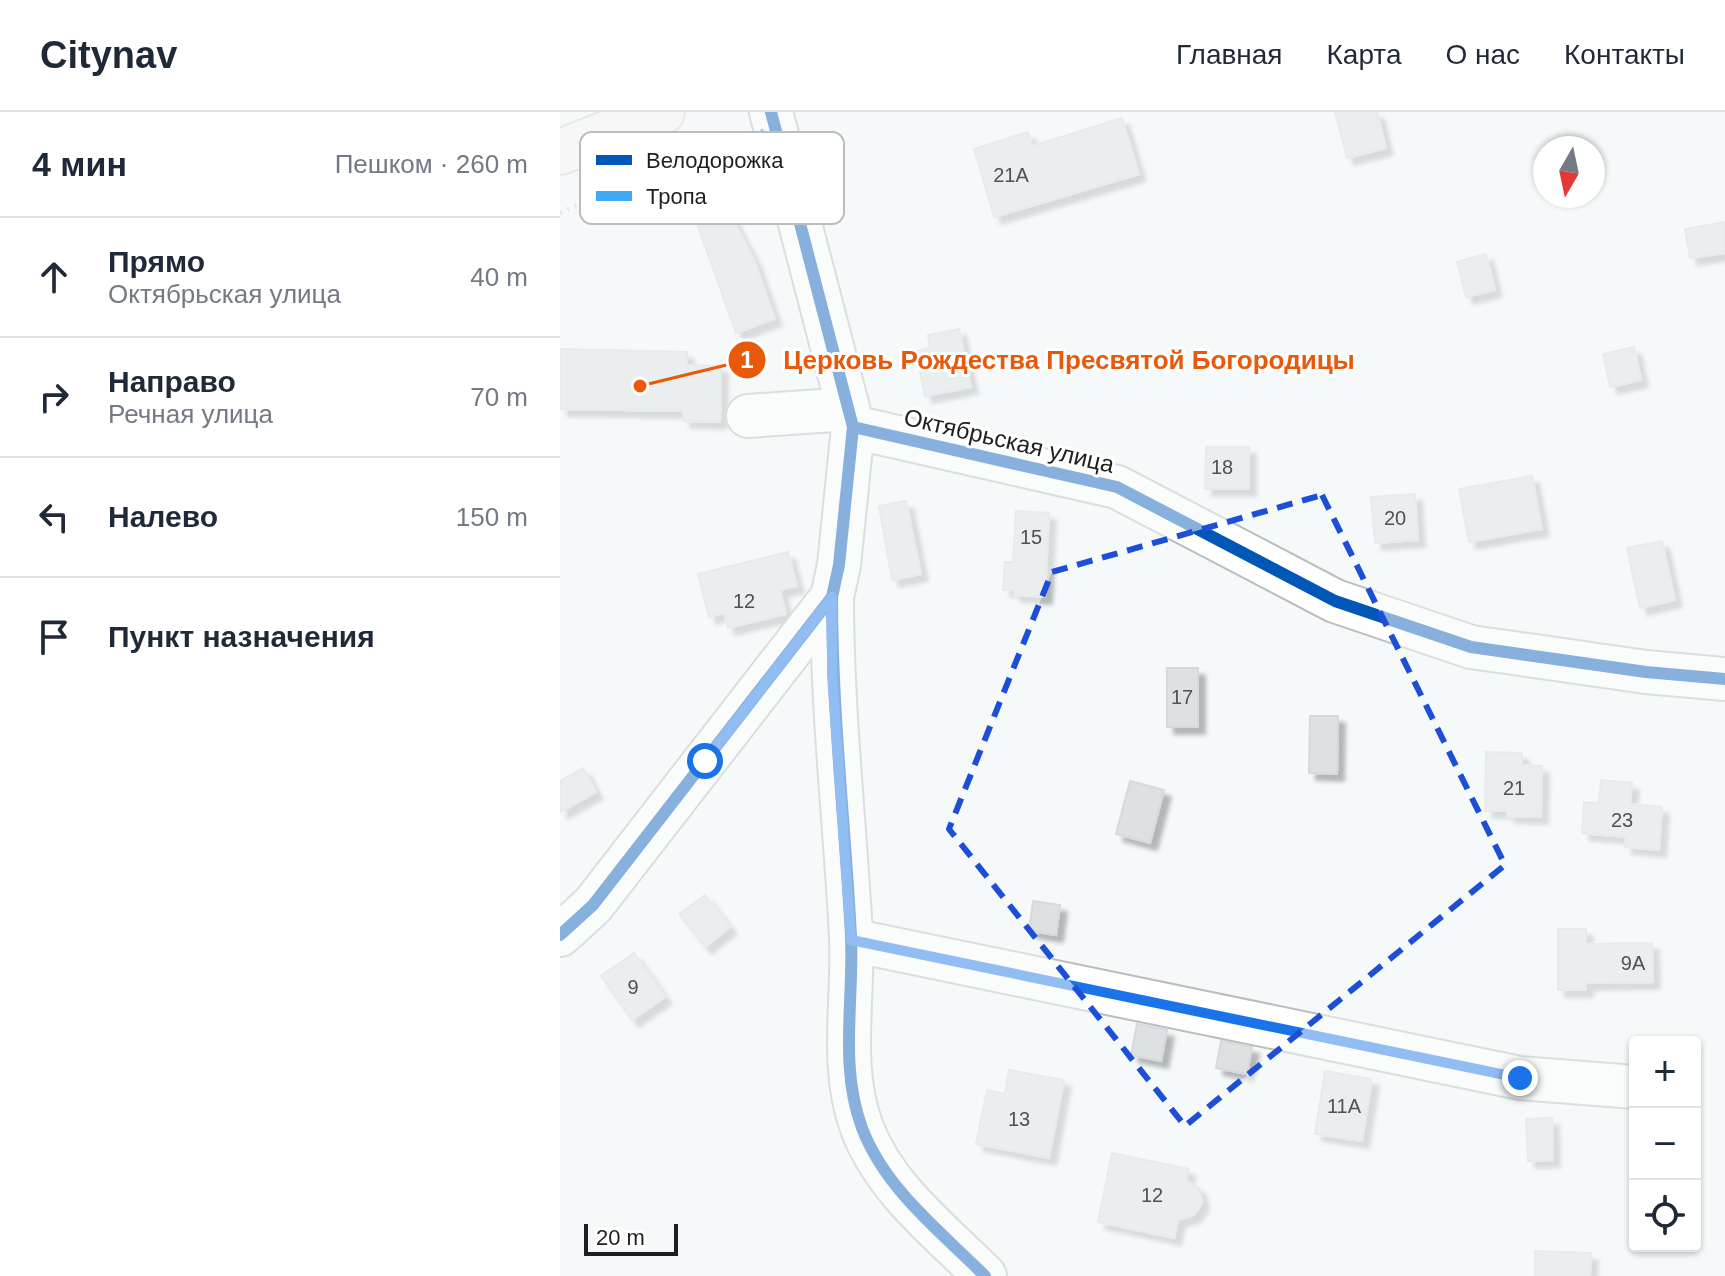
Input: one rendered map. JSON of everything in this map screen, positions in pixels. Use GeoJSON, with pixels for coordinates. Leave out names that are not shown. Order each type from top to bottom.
{"type":"FeatureCollection","features":[{"type":"Feature","properties":{"kind":"main road"},"geometry":{"type":"LineString","coordinates":[[604,132],[662,112]]}},
{"type":"Feature","properties":{"kind":"street"},"geometry":{"type":"LineString","coordinates":[[771,112],[776,132]]}},
{"type":"Feature","properties":{"kind":"street"},"geometry":{"type":"LineString","coordinates":[[800,224],[851,418],[839,565],[832,597],[832,675],[851,940],[849,1063],[862,1128],[894,1186],[985,1276]]}},
{"type":"Feature","properties":{"kind":"street","name":"Октябрьская улица"},"geometry":{"type":"LineString","coordinates":[[748,416],[851,418],[1117,487],[1335,601],[1471,647],[1646,672],[1725,679]]}},
{"type":"Feature","properties":{"kind":"street"},"geometry":{"type":"LineString","coordinates":[[560,935],[593,905],[832,597]]}},
{"type":"Feature","properties":{"kind":"street"},"geometry":{"type":"LineString","coordinates":[[851,940],[1520,1078],[1629,1087]]}},
{"type":"Feature","properties":{"kind":"path"},"geometry":{"type":"LineString","coordinates":[[560,213],[580,204]]}},
{"type":"Feature","properties":{"kind":"highlighted area"},"geometry":{"type":"Polygon","coordinates":[[[1322,495],[1505,865],[1185,1126],[949,829],[1052,572],[1322,495]]]}},
{"type":"Feature","properties":{"kind":"building"},"geometry":{"type":"Polygon","coordinates":[[[1335,112],[1377,112],[1386,148],[1347,158],[1335,112]]]}},
{"type":"Feature","properties":{"kind":"building"},"geometry":{"type":"Polygon","coordinates":[[[1122,118],[1139,174],[994,217],[974,149],[1028,132],[1032,146],[1122,118]]]}},
{"type":"Feature","properties":{"kind":"building"},"geometry":{"type":"Polygon","coordinates":[[[1725,222],[1725,253],[1690,258],[1685,229],[1725,222]]]}},
{"type":"Feature","properties":{"kind":"building"},"geometry":{"type":"Polygon","coordinates":[[[697,224],[735,224],[754,260],[775,319],[736,333],[697,224]]]}},
{"type":"Feature","properties":{"kind":"building"},"geometry":{"type":"Polygon","coordinates":[[[1486,254],[1495,290],[1466,297],[1457,262],[1486,254]]]}},
{"type":"Feature","properties":{"kind":"building"},"geometry":{"type":"Polygon","coordinates":[[[959,329],[971,387],[925,396],[916,351],[930,348],[928,335],[959,329]]]}},
{"type":"Feature","properties":{"kind":"building"},"geometry":{"type":"Polygon","coordinates":[[[1634,347],[1641,380],[1610,387],[1603,354],[1634,347]]]}},
{"type":"Feature","properties":{"kind":"building"},"geometry":{"type":"Polygon","coordinates":[[[560,349],[687,352],[687,365],[721,366],[720,422],[683,421],[683,411],[560,409],[560,349]]]}},
{"type":"Feature","properties":{"kind":"building"},"geometry":{"type":"Polygon","coordinates":[[[1206,447],[1249,447],[1249,489],[1205,489],[1206,447]]]}},
{"type":"Feature","properties":{"kind":"building"},"geometry":{"type":"Polygon","coordinates":[[[1532,476],[1542,529],[1469,542],[1459,489],[1532,476]]]}},
{"type":"Feature","properties":{"kind":"building"},"geometry":{"type":"Polygon","coordinates":[[[1415,494],[1418,540],[1375,543],[1371,497],[1415,494]]]}},
{"type":"Feature","properties":{"kind":"building"},"geometry":{"type":"Polygon","coordinates":[[[906,501],[921,574],[892,580],[879,506],[906,501]]]}},
{"type":"Feature","properties":{"kind":"building"},"geometry":{"type":"Polygon","coordinates":[[[1016,511],[1049,513],[1045,597],[1014,595],[1014,590],[1003,590],[1005,562],[1013,562],[1016,511]]]}},
{"type":"Feature","properties":{"kind":"building"},"geometry":{"type":"Polygon","coordinates":[[[1662,541],[1675,600],[1640,608],[1627,548],[1662,541]]]}},
{"type":"Feature","properties":{"kind":"building"},"geometry":{"type":"Polygon","coordinates":[[[788,552],[797,586],[780,590],[786,614],[728,628],[724,613],[709,617],[698,574],[788,552]]]}},
{"type":"Feature","properties":{"kind":"building"},"geometry":{"type":"Polygon","coordinates":[[[1167,668],[1198,668],[1198,727],[1167,727],[1167,668]]]}},
{"type":"Feature","properties":{"kind":"building"},"geometry":{"type":"Polygon","coordinates":[[[1310,716],[1338,716],[1337,774],[1309,773],[1310,716]]]}},
{"type":"Feature","properties":{"kind":"building"},"geometry":{"type":"Polygon","coordinates":[[[1486,752],[1522,753],[1522,765],[1542,766],[1541,817],[1507,816],[1508,811],[1485,811],[1486,752]]]}},
{"type":"Feature","properties":{"kind":"building"},"geometry":{"type":"Polygon","coordinates":[[[583,768],[596,792],[560,812],[560,781],[583,768]]]}},
{"type":"Feature","properties":{"kind":"building"},"geometry":{"type":"Polygon","coordinates":[[[1601,780],[1632,783],[1630,804],[1662,807],[1659,850],[1625,847],[1626,837],[1582,833],[1584,802],[1599,803],[1601,780]]]}},
{"type":"Feature","properties":{"kind":"building"},"geometry":{"type":"Polygon","coordinates":[[[1130,781],[1164,790],[1150,843],[1116,834],[1130,781]]]}},
{"type":"Feature","properties":{"kind":"building"},"geometry":{"type":"Polygon","coordinates":[[[705,895],[730,927],[705,947],[679,914],[705,895]]]}},
{"type":"Feature","properties":{"kind":"building"},"geometry":{"type":"Polygon","coordinates":[[[1033,901],[1060,905],[1056,935],[1029,931],[1033,901]]]}},
{"type":"Feature","properties":{"kind":"building"},"geometry":{"type":"Polygon","coordinates":[[[1558,929],[1586,929],[1586,944],[1652,943],[1653,982],[1586,983],[1586,990],[1558,990],[1558,929]]]}},
{"type":"Feature","properties":{"kind":"building"},"geometry":{"type":"Polygon","coordinates":[[[634,953],[665,997],[632,1020],[601,976],[634,953]]]}},
{"type":"Feature","properties":{"kind":"building"},"geometry":{"type":"Polygon","coordinates":[[[1137,1024],[1167,1030],[1161,1061],[1131,1055],[1137,1024]]]}},
{"type":"Feature","properties":{"kind":"building"},"geometry":{"type":"Polygon","coordinates":[[[1221,1041],[1252,1047],[1247,1074],[1216,1068],[1221,1041]]]}},
{"type":"Feature","properties":{"kind":"building"},"geometry":{"type":"Polygon","coordinates":[[[1009,1070],[1064,1080],[1049,1158],[976,1144],[987,1090],[1005,1094],[1009,1070]]]}},
{"type":"Feature","properties":{"kind":"building"},"geometry":{"type":"Polygon","coordinates":[[[1325,1071],[1372,1079],[1362,1141],[1315,1134],[1325,1071]]]}},
{"type":"Feature","properties":{"kind":"building"},"geometry":{"type":"Polygon","coordinates":[[[1552,1118],[1553,1160],[1528,1161],[1526,1119],[1552,1118]]]}},
{"type":"Feature","properties":{"kind":"building"},"geometry":{"type":"Polygon","coordinates":[[[1112,1153],[1189,1169],[1186,1180],[1199,1188],[1202,1203],[1194,1215],[1178,1220],[1174,1238],[1098,1222],[1112,1153]]]}},
{"type":"Feature","properties":{"kind":"building"},"geometry":{"type":"Polygon","coordinates":[[[1535,1251],[1591,1253],[1590,1276],[1535,1276],[1535,1251]]]}},
{"type":"Feature","properties":{"kind":"marked path"},"geometry":{"type":"LineString","coordinates":[[766,132],[774,124]]}},
{"type":"Feature","properties":{"kind":"cycle path"},"geometry":{"type":"LineString","coordinates":[[771,112],[776,132]]}},
{"type":"Feature","properties":{"kind":"cycle path"},"geometry":{"type":"LineString","coordinates":[[560,935],[593,905],[832,597],[839,565],[853,427],[800,224]]}},
{"type":"Feature","properties":{"kind":"cycle path"},"geometry":{"type":"LineString","coordinates":[[853,427],[1117,487],[1335,601],[1471,647],[1646,672],[1725,679]]}},
{"type":"Feature","properties":{"kind":"cycle path"},"geometry":{"type":"LineString","coordinates":[[832,597],[836,725],[851,936],[849,1057],[855,1105],[872,1150],[899,1190],[985,1276]]}},
{"type":"Feature","properties":{"kind":"place","name":"Церковь Рождества Пресвятой Богородицы"},"geometry":{"type":"Point","coordinates":[640,386]}},
{"type":"Feature","properties":{"kind":"route"},"geometry":{"type":"LineString","coordinates":[[705,761],[832,597],[832,675],[851,940],[1520,1078]]}}]}
